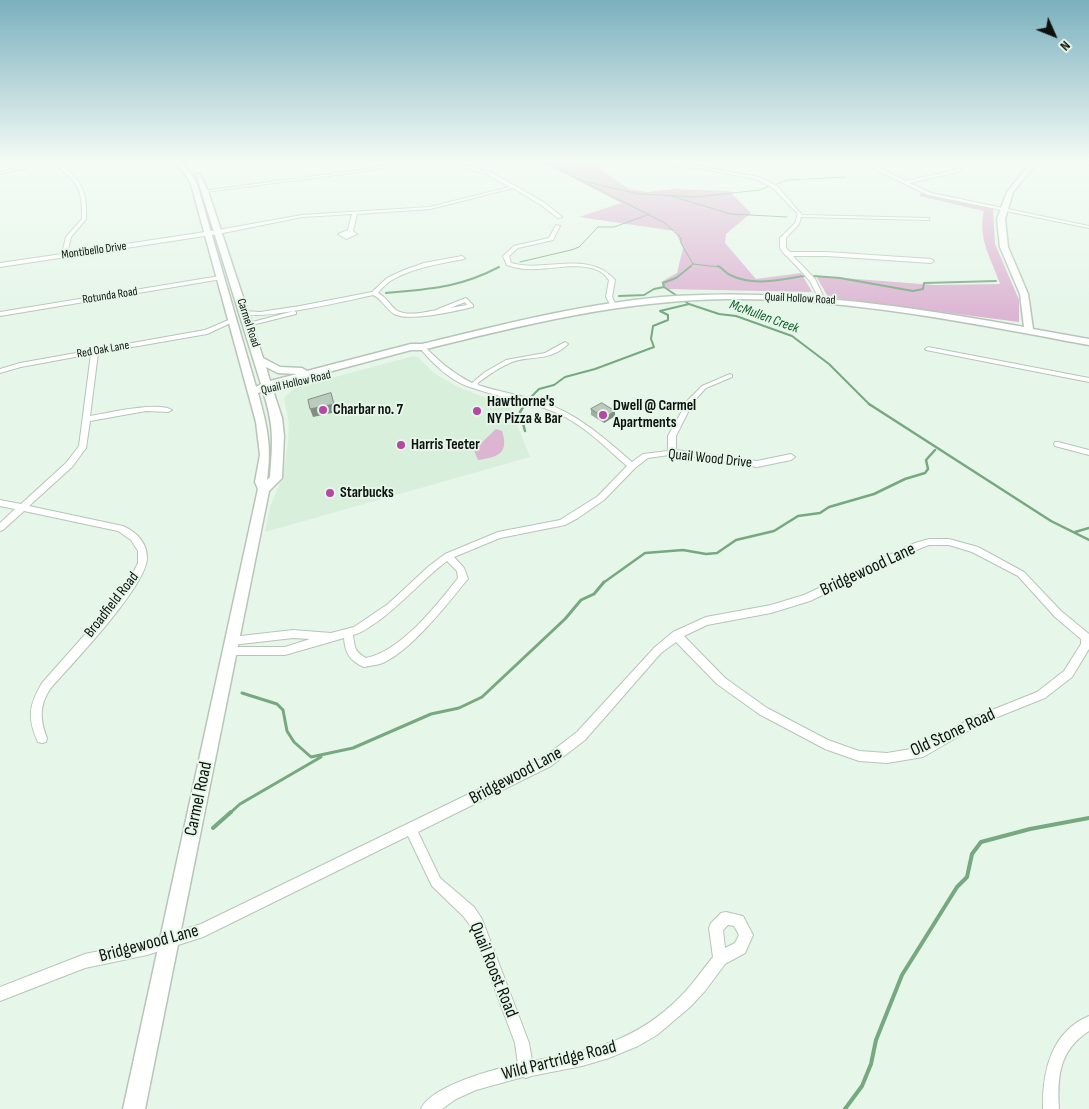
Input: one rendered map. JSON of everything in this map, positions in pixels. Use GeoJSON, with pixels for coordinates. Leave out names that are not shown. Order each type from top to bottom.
{"type":"FeatureCollection","features":[{"type":"Feature","properties":{"kind":"main road","name":"Carmel Road"},"geometry":{"type":"LineString","coordinates":[[134,1109],[264,489],[261,482],[266,455],[264,434],[202,212]]}},
{"type":"Feature","properties":{"kind":"main road","name":"Carmel Road"},"geometry":{"type":"LineString","coordinates":[[212,212],[277,418],[278,457],[276,478],[264,489]]}},
{"type":"Feature","properties":{"kind":"main road"},"geometry":{"type":"LineString","coordinates":[[1003,212],[1001,226],[1003,241],[1024,294],[1029,332]]}},
{"type":"Feature","properties":{"kind":"main road","name":"Quail Hollow Road"},"geometry":{"type":"LineString","coordinates":[[268,388],[317,371],[410,347],[422,347],[528,322],[613,306],[700,298],[822,300],[911,310],[1089,342]]}},
{"type":"Feature","properties":{"kind":"main road"},"geometry":{"type":"LineString","coordinates":[[232,321],[248,324]]}},
{"type":"Feature","properties":{"kind":"main road","name":"Quail Hollow Road"},"geometry":{"type":"LineString","coordinates":[[252,392],[399,357],[416,352],[422,347]]}},
{"type":"Feature","properties":{"kind":"main road"},"geometry":{"type":"LineString","coordinates":[[260,360],[271,368],[285,371],[317,371]]}},
{"type":"Feature","properties":{"kind":"street"},"geometry":{"type":"LineString","coordinates":[[64,255],[69,237],[84,219],[84,212]]}},
{"type":"Feature","properties":{"kind":"street"},"geometry":{"type":"LineString","coordinates":[[350,230],[355,212]]}},
{"type":"Feature","properties":{"kind":"street","name":"Montibello Drive"},"geometry":{"type":"LineString","coordinates":[[0,265],[209,234],[302,216],[360,212]]}},
{"type":"Feature","properties":{"kind":"street"},"geometry":{"type":"LineString","coordinates":[[552,212],[560,217]]}},
{"type":"Feature","properties":{"kind":"street"},"geometry":{"type":"LineString","coordinates":[[798,212],[800,216]]}},
{"type":"Feature","properties":{"kind":"street"},"geometry":{"type":"LineString","coordinates":[[1028,212],[1089,226]]}},
{"type":"Feature","properties":{"kind":"street"},"geometry":{"type":"LineString","coordinates":[[800,216],[927,219]]}},
{"type":"Feature","properties":{"kind":"street"},"geometry":{"type":"LineString","coordinates":[[800,216],[782,241],[787,254],[810,276],[822,300]]}},
{"type":"Feature","properties":{"kind":"street"},"geometry":{"type":"LineString","coordinates":[[558,226],[551,239],[511,249],[506,256],[509,264],[520,267],[581,266],[596,269],[608,275],[612,280],[613,286],[609,297],[613,306]]}},
{"type":"Feature","properties":{"kind":"street"},"geometry":{"type":"LineString","coordinates":[[787,254],[820,253],[932,261]]}},
{"type":"Feature","properties":{"kind":"street"},"geometry":{"type":"LineString","coordinates":[[244,313],[276,311],[374,293],[389,279],[406,271],[424,265],[462,258]]}},
{"type":"Feature","properties":{"kind":"street","name":"Rotunda Road"},"geometry":{"type":"LineString","coordinates":[[0,314],[220,278]]}},
{"type":"Feature","properties":{"kind":"street"},"geometry":{"type":"LineString","coordinates":[[374,293],[384,298],[393,310],[400,314],[418,314],[440,310]]}},
{"type":"Feature","properties":{"kind":"street"},"geometry":{"type":"LineString","coordinates":[[248,324],[277,318],[320,302]]}},
{"type":"Feature","properties":{"kind":"street","name":"Red Oak Lane"},"geometry":{"type":"LineString","coordinates":[[207,332],[232,321]]}},
{"type":"Feature","properties":{"kind":"street","name":"Red Oak Lane"},"geometry":{"type":"LineString","coordinates":[[0,371],[20,365],[207,332],[223,331],[235,335]]}},
{"type":"Feature","properties":{"kind":"street"},"geometry":{"type":"LineString","coordinates":[[474,387],[483,384],[487,379],[487,375],[503,364],[552,353],[565,344]]}},
{"type":"Feature","properties":{"kind":"street"},"geometry":{"type":"LineString","coordinates":[[422,347],[446,372],[458,381],[561,412],[587,428],[632,466]]}},
{"type":"Feature","properties":{"kind":"street"},"geometry":{"type":"LineString","coordinates":[[928,349],[1089,380]]}},
{"type":"Feature","properties":{"kind":"street"},"geometry":{"type":"LineString","coordinates":[[0,528],[76,457],[85,440],[96,352]]}},
{"type":"Feature","properties":{"kind":"street"},"geometry":{"type":"LineString","coordinates":[[672,452],[672,436],[690,401],[704,387],[730,376]]}},
{"type":"Feature","properties":{"kind":"street"},"geometry":{"type":"LineString","coordinates":[[88,419],[146,409],[168,410]]}},
{"type":"Feature","properties":{"kind":"street"},"geometry":{"type":"LineString","coordinates":[[1058,444],[1089,453]]}},
{"type":"Feature","properties":{"kind":"street","name":"Quail Wood Drive"},"geometry":{"type":"LineString","coordinates":[[231,646],[285,651],[348,634],[380,616],[448,556],[498,534],[562,522],[568,519],[601,498],[632,466],[646,456],[672,452],[747,464],[774,461],[791,456]]}},
{"type":"Feature","properties":{"kind":"street","name":"Broadfield Road"},"geometry":{"type":"LineString","coordinates":[[0,502],[120,528],[129,532],[140,543],[143,557],[138,576],[131,586],[43,690],[34,715],[36,726],[42,738]]}},
{"type":"Feature","properties":{"kind":"street","name":"Bridgewood Lane"},"geometry":{"type":"LineString","coordinates":[[0,994],[85,962],[169,942],[203,930],[411,829],[539,766],[569,748],[658,650],[676,635],[706,621],[790,604],[918,545],[941,542],[975,549],[1021,574],[1058,614],[1087,639]]}},
{"type":"Feature","properties":{"kind":"street"},"geometry":{"type":"LineString","coordinates":[[348,634],[354,656],[358,660],[370,662],[395,652],[463,579],[462,570],[448,556]]}},
{"type":"Feature","properties":{"kind":"street","name":"Quail Wood Drive"},"geometry":{"type":"LineString","coordinates":[[231,646],[293,634],[333,637]]}},
{"type":"Feature","properties":{"kind":"street","name":"Old Stone Road"},"geometry":{"type":"LineString","coordinates":[[676,635],[721,681],[763,711],[832,747],[859,756],[887,758],[919,753],[976,721],[1041,695],[1068,674],[1086,645],[1087,639]]}},
{"type":"Feature","properties":{"kind":"street","name":"Quail Roost Road"},"geometry":{"type":"LineString","coordinates":[[411,829],[436,882],[469,912],[476,924],[522,1044],[526,1070]]}},
{"type":"Feature","properties":{"kind":"street","name":"Wild Partridge Road"},"geometry":{"type":"LineString","coordinates":[[429,1109],[456,1090],[526,1070],[613,1050],[659,1026],[676,1012],[700,985],[720,957]]}},
{"type":"Feature","properties":{"kind":"street"},"geometry":{"type":"LineString","coordinates":[[1051,1109],[1050,1092],[1057,1054],[1064,1042],[1078,1029],[1089,1023]]}},
{"type":"Feature","properties":{"kind":"shaded area"},"geometry":{"type":"Polygon","coordinates":[[[595,212],[750,212],[751,213],[726,234],[725,243],[756,279],[801,273],[812,292],[667,289],[661,282],[677,273],[683,248],[675,231],[579,217],[595,212]]]}},
{"type":"Feature","properties":{"kind":"shaded area"},"geometry":{"type":"Polygon","coordinates":[[[984,212],[993,212],[995,244],[1019,300],[1019,322],[828,297],[816,276],[935,285],[1000,284],[984,240],[982,221],[984,212]]]}},
{"type":"Feature","properties":{"kind":"shaded area"},"geometry":{"type":"Polygon","coordinates":[[[414,356],[419,358],[434,373],[456,386],[483,397],[508,402],[530,457],[265,532],[270,507],[283,476],[288,442],[289,423],[284,398],[294,388],[414,356]]]}},
{"type":"Feature","properties":{"kind":"shaded area"},"geometry":{"type":"Polygon","coordinates":[[[496,429],[502,431],[504,438],[503,449],[497,455],[478,460],[474,450],[496,429]]]}},
{"type":"Feature","properties":{"kind":"building"},"geometry":{"type":"Polygon","coordinates":[[[331,393],[334,404],[310,409],[308,400],[331,393]]]}},
{"type":"Feature","properties":{"kind":"building"},"geometry":{"type":"Polygon","coordinates":[[[602,403],[615,411],[604,418],[591,409],[602,403]]]}},
{"type":"Feature","properties":{"kind":"waterway","name":"McMullen Creek"},"geometry":{"type":"LineString","coordinates":[[643,212],[648,215]]}},
{"type":"Feature","properties":{"kind":"waterway"},"geometry":{"type":"LineString","coordinates":[[724,212],[731,214],[787,217]]}},
{"type":"Feature","properties":{"kind":"waterway"},"geometry":{"type":"LineString","coordinates":[[520,262],[571,250],[579,247],[598,227],[614,227],[648,215]]}},
{"type":"Feature","properties":{"kind":"waterway","name":"McMullen Creek"},"geometry":{"type":"LineString","coordinates":[[648,215],[665,223],[681,238],[681,243],[693,264]]}},
{"type":"Feature","properties":{"kind":"waterway","name":"McMullen Creek"},"geometry":{"type":"LineString","coordinates":[[689,267],[693,264]]}},
{"type":"Feature","properties":{"kind":"waterway"},"geometry":{"type":"LineString","coordinates":[[693,264],[719,267]]}},
{"type":"Feature","properties":{"kind":"waterway","name":"McMullen Creek"},"geometry":{"type":"LineString","coordinates":[[664,287],[663,283],[676,278],[691,266]]}},
{"type":"Feature","properties":{"kind":"waterway"},"geometry":{"type":"LineString","coordinates":[[386,293],[431,289],[471,279],[499,267]]}},
{"type":"Feature","properties":{"kind":"waterway"},"geometry":{"type":"LineString","coordinates":[[719,267],[730,275],[749,281],[768,281],[805,276]]}},
{"type":"Feature","properties":{"kind":"waterway"},"geometry":{"type":"LineString","coordinates":[[814,276],[840,278],[913,291],[923,289],[924,283],[996,281]]}},
{"type":"Feature","properties":{"kind":"waterway"},"geometry":{"type":"LineString","coordinates":[[619,296],[644,295],[654,289],[664,287]]}},
{"type":"Feature","properties":{"kind":"waterway","name":"McMullen Creek"},"geometry":{"type":"LineString","coordinates":[[664,287],[689,304]]}},
{"type":"Feature","properties":{"kind":"waterway"},"geometry":{"type":"LineString","coordinates":[[530,398],[539,389],[554,385],[565,377],[595,369],[654,347],[651,339],[653,326],[668,320],[668,315],[660,311],[689,304]]}},
{"type":"Feature","properties":{"kind":"waterway","name":"McMullen Creek"},"geometry":{"type":"LineString","coordinates":[[689,304],[719,314],[736,316],[792,336],[829,364],[869,404]]}},
{"type":"Feature","properties":{"kind":"waterway"},"geometry":{"type":"LineString","coordinates":[[525,404],[520,412],[525,431]]}},
{"type":"Feature","properties":{"kind":"waterway","name":"McMullen Creek"},"geometry":{"type":"LineString","coordinates":[[869,404],[1051,521],[1089,540]]}},
{"type":"Feature","properties":{"kind":"waterway"},"geometry":{"type":"LineString","coordinates":[[603,583],[645,553],[683,550],[706,554],[717,553],[736,540],[774,531],[798,516],[820,513],[829,507],[874,494],[905,479],[925,473],[928,469],[926,460],[935,450]]}},
{"type":"Feature","properties":{"kind":"waterway"},"geometry":{"type":"LineString","coordinates":[[1075,532],[1089,528]]}},
{"type":"Feature","properties":{"kind":"waterway"},"geometry":{"type":"LineString","coordinates":[[242,693],[277,704],[283,710],[287,731],[294,742],[311,757],[353,748],[431,714],[459,708],[482,697],[565,619],[581,600],[594,594],[603,583]]}},
{"type":"Feature","properties":{"kind":"waterway"},"geometry":{"type":"LineString","coordinates":[[230,813],[240,804],[321,757]]}},
{"type":"Feature","properties":{"kind":"waterway"},"geometry":{"type":"LineString","coordinates":[[213,828],[231,812]]}},
{"type":"Feature","properties":{"kind":"waterway"},"geometry":{"type":"LineString","coordinates":[[845,1109],[862,1086],[871,1064],[876,1040],[902,975],[957,887],[967,877],[972,854],[981,842],[1030,829],[1089,818]]}},
{"type":"Feature","properties":{"kind":"place","name":"Charbar no. 7"},"geometry":{"type":"Point","coordinates":[323,410]}},
{"type":"Feature","properties":{"kind":"place","name":"Hawthorne's NY Pizza & Bar"},"geometry":{"type":"Point","coordinates":[477,411]}},
{"type":"Feature","properties":{"kind":"place","name":"Dwell @ Carmel Apartments"},"geometry":{"type":"Point","coordinates":[603,415]}},
{"type":"Feature","properties":{"kind":"place","name":"Harris Teeter"},"geometry":{"type":"Point","coordinates":[401,445]}},
{"type":"Feature","properties":{"kind":"place","name":"Starbucks"},"geometry":{"type":"Point","coordinates":[330,493]}}]}
